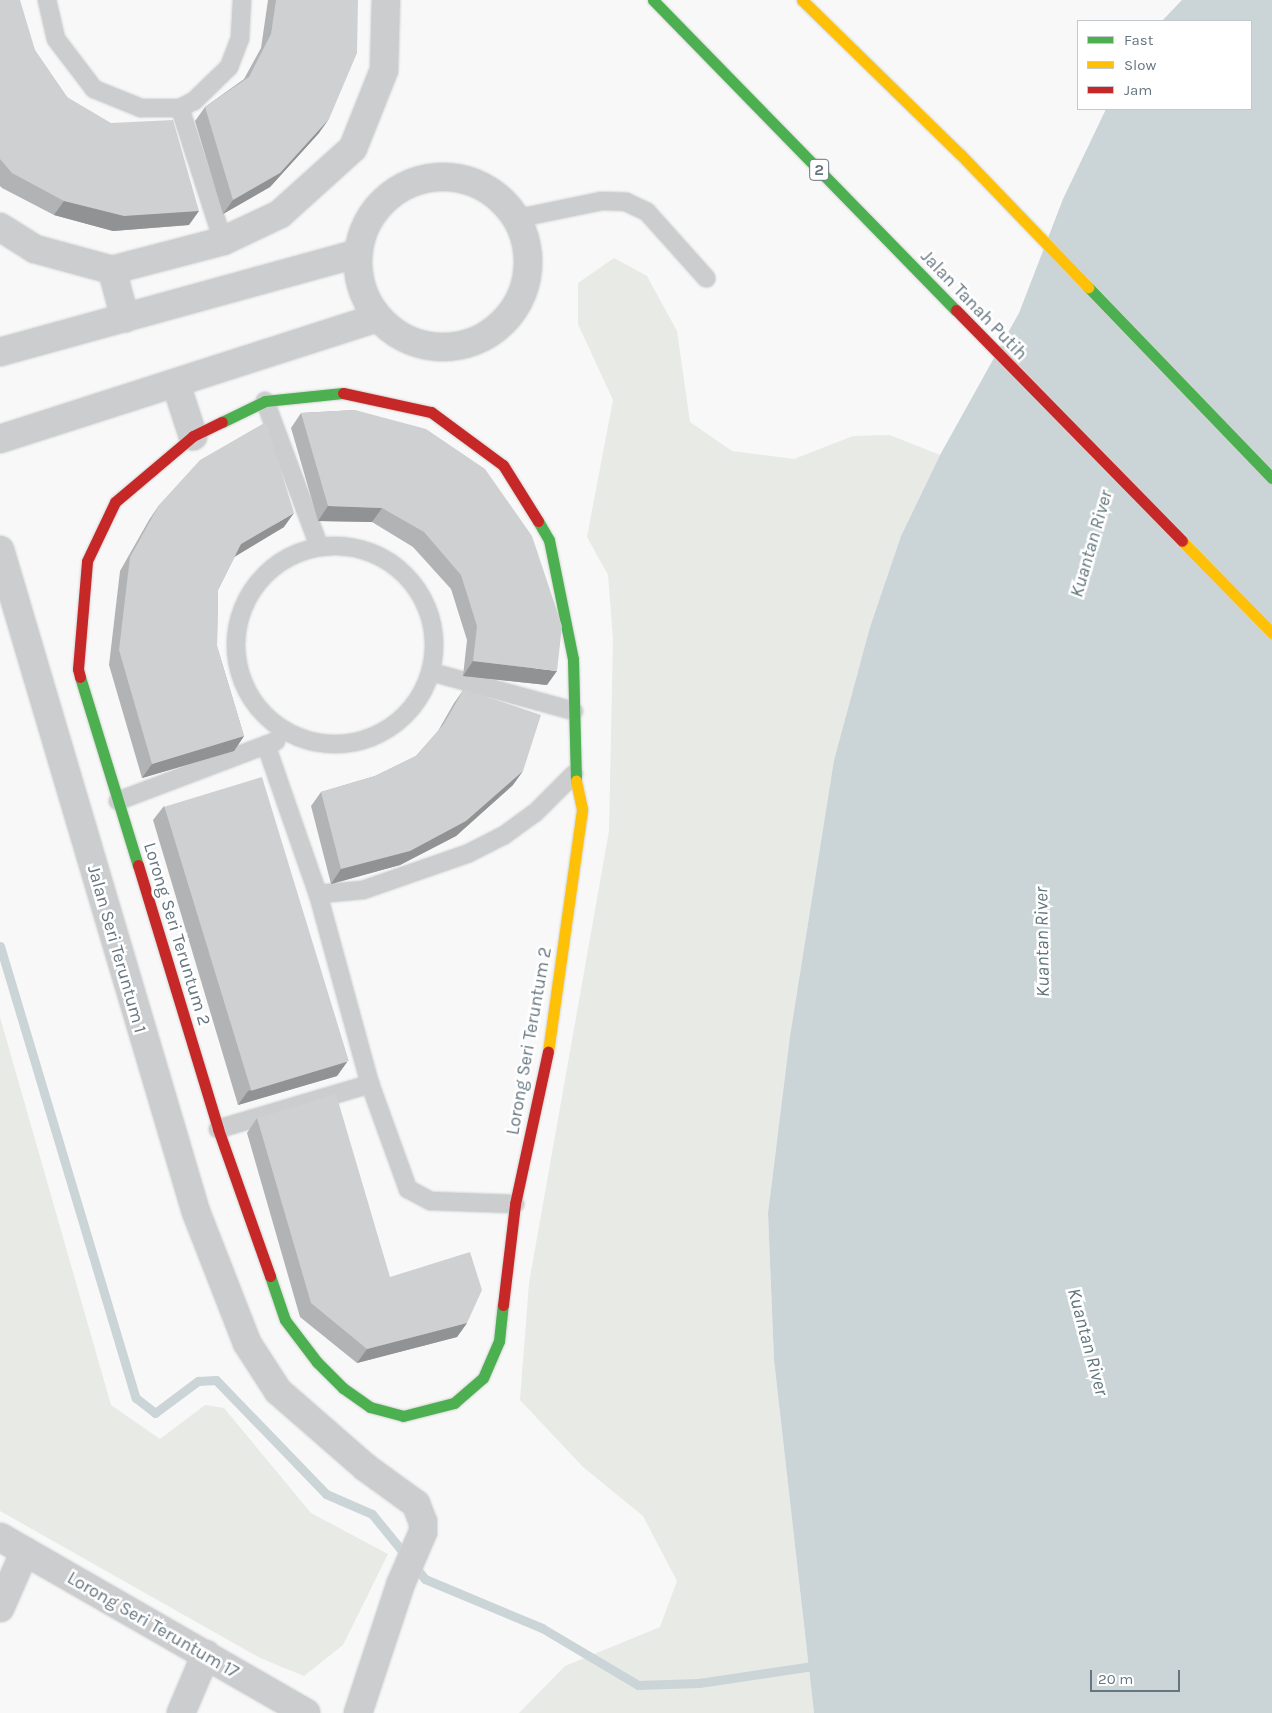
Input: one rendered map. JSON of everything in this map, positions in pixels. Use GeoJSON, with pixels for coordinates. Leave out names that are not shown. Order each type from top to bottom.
{"type":"FeatureCollection","features":[{"type":"Feature","properties":{"kind":"main road","name":"Jalan Tanah Putih"},"geometry":{"type":"LineString","coordinates":[[653,0],[984,341],[1272,633]]}},
{"type":"Feature","properties":{"kind":"main road"},"geometry":{"type":"LineString","coordinates":[[802,0],[960,154],[1272,478]]}},
{"type":"Feature","properties":{"kind":"main road","name":"Lorong Seri Teruntum 2"},"geometry":{"type":"LineString","coordinates":[[343,393],[431,412],[503,466],[549,540],[573,659],[574,774],[582,809],[544,1082],[514,1204],[499,1341],[483,1378],[454,1403],[403,1416],[370,1407],[343,1388],[317,1362],[285,1320],[218,1129],[78,669],[87,561],[115,502],[193,436],[266,401],[343,393]]}},
{"type":"Feature","properties":{"kind":"street"},"geometry":{"type":"LineString","coordinates":[[0,227],[35,248],[112,270],[223,240],[280,214],[353,148],[384,70],[386,0]]}},
{"type":"Feature","properties":{"kind":"street"},"geometry":{"type":"LineString","coordinates":[[446,175],[488,187],[518,218],[530,260],[521,301],[493,334],[454,349],[411,343],[377,318],[361,288],[357,254],[372,213],[404,184],[446,175]]}},
{"type":"Feature","properties":{"kind":"street"},"geometry":{"type":"LineString","coordinates":[[0,352],[357,254]]}},
{"type":"Feature","properties":{"kind":"street"},"geometry":{"type":"LineString","coordinates":[[112,270],[125,318]]}},
{"type":"Feature","properties":{"kind":"street"},"geometry":{"type":"LineString","coordinates":[[0,439],[377,318]]}},
{"type":"Feature","properties":{"kind":"street"},"geometry":{"type":"LineString","coordinates":[[176,384],[193,436]]}},
{"type":"Feature","properties":{"kind":"street","name":"Jalan Seri Teruntum 1"},"geometry":{"type":"LineString","coordinates":[[0,550],[196,1212],[247,1343],[278,1391],[365,1467],[416,1504],[423,1532],[401,1583],[358,1713]]}},
{"type":"Feature","properties":{"kind":"street","name":"Lorong Seri Teruntum 17"},"geometry":{"type":"LineString","coordinates":[[0,1536],[306,1713]]}},
{"type":"Feature","properties":{"kind":"street"},"geometry":{"type":"LineString","coordinates":[[0,1608],[25,1552]]}},
{"type":"Feature","properties":{"kind":"street"},"geometry":{"type":"LineString","coordinates":[[181,1713],[206,1654]]}},
{"type":"Feature","properties":{"kind":"lane"},"geometry":{"type":"LineString","coordinates":[[47,0],[56,38],[94,89],[141,108],[180,108],[194,101],[229,67],[240,38],[242,0]]}},
{"type":"Feature","properties":{"kind":"lane"},"geometry":{"type":"LineString","coordinates":[[180,108],[223,240]]}},
{"type":"Feature","properties":{"kind":"lane"},"geometry":{"type":"LineString","coordinates":[[518,218],[602,201],[626,202],[647,212],[706,278]]}},
{"type":"Feature","properties":{"kind":"lane"},"geometry":{"type":"LineString","coordinates":[[266,401],[319,546]]}},
{"type":"Feature","properties":{"kind":"lane"},"geometry":{"type":"LineString","coordinates":[[319,546],[352,546],[383,557],[409,578],[427,606],[434,639],[431,672],[419,698],[401,720],[377,736],[340,744],[320,744],[293,735],[267,718],[247,692],[237,662],[236,630],[245,600],[264,574],[289,555],[319,546]]}},
{"type":"Feature","properties":{"kind":"lane"},"geometry":{"type":"LineString","coordinates":[[431,672],[574,711]]}},
{"type":"Feature","properties":{"kind":"lane"},"geometry":{"type":"LineString","coordinates":[[118,800],[293,735]]}},
{"type":"Feature","properties":{"kind":"lane"},"geometry":{"type":"LineString","coordinates":[[266,745],[318,894],[370,1084],[408,1189],[431,1201],[514,1204]]}},
{"type":"Feature","properties":{"kind":"lane"},"geometry":{"type":"LineString","coordinates":[[318,894],[363,890],[469,853],[503,836],[535,813],[574,774]]}},
{"type":"Feature","properties":{"kind":"lane"},"geometry":{"type":"LineString","coordinates":[[218,1129],[370,1084]]}},
{"type":"Feature","properties":{"kind":"shaded area"},"geometry":{"type":"Polygon","coordinates":[[[614,258],[647,276],[677,331],[690,422],[732,451],[794,459],[853,436],[890,435],[940,455],[901,536],[870,627],[834,760],[790,1036],[768,1213],[774,1360],[814,1713],[519,1713],[565,1666],[660,1627],[677,1581],[643,1516],[583,1467],[520,1400],[529,1283],[609,831],[613,639],[608,575],[587,537],[613,400],[578,324],[578,283],[614,258]]]}},
{"type":"Feature","properties":{"kind":"shaded area"},"geometry":{"type":"Polygon","coordinates":[[[0,1017],[111,1405],[160,1439],[205,1405],[224,1408],[311,1513],[388,1554],[343,1645],[304,1676],[260,1658],[0,1511],[0,1017]]]}},
{"type":"Feature","properties":{"kind":"water","name":"Kuantan River"},"geometry":{"type":"Polygon","coordinates":[[[1182,0],[1272,0],[1272,1713],[814,1713],[774,1360],[768,1213],[790,1036],[834,760],[870,627],[901,536],[940,455],[1019,313],[1063,199],[1106,110],[1252,110],[1252,20],[1163,20],[1182,0]]]}},
{"type":"Feature","properties":{"kind":"building"},"geometry":{"type":"Polygon","coordinates":[[[0,0],[20,0],[35,50],[67,97],[111,123],[173,120],[199,211],[124,216],[64,201],[12,173],[0,159],[0,0]]]}},
{"type":"Feature","properties":{"kind":"building"},"geometry":{"type":"Polygon","coordinates":[[[276,0],[358,0],[357,53],[329,119],[280,173],[233,200],[205,107],[249,77],[271,34],[276,0]]]}},
{"type":"Feature","properties":{"kind":"building"},"geometry":{"type":"Polygon","coordinates":[[[355,410],[426,429],[485,469],[532,536],[562,626],[557,671],[473,661],[477,626],[461,575],[424,532],[382,508],[328,506],[301,413],[355,410]]]}},
{"type":"Feature","properties":{"kind":"building"},"geometry":{"type":"Polygon","coordinates":[[[266,422],[294,513],[241,544],[218,590],[217,646],[244,736],[152,764],[119,650],[130,557],[159,505],[200,460],[266,422]]]}},
{"type":"Feature","properties":{"kind":"building"},"geometry":{"type":"Polygon","coordinates":[[[464,689],[541,715],[523,771],[466,821],[410,851],[341,869],[321,792],[375,776],[416,756],[443,725],[464,689]]]}},
{"type":"Feature","properties":{"kind":"building"},"geometry":{"type":"Polygon","coordinates":[[[262,777],[349,1061],[251,1091],[164,807],[262,777]]]}},
{"type":"Feature","properties":{"kind":"building"},"geometry":{"type":"Polygon","coordinates":[[[336,1094],[390,1277],[470,1252],[482,1290],[467,1323],[367,1349],[311,1303],[257,1118],[336,1094]]]}},
{"type":"Feature","properties":{"kind":"waterway"},"geometry":{"type":"LineString","coordinates":[[0,946],[136,1398],[155,1413],[198,1381],[216,1380],[326,1494],[372,1514],[425,1579],[542,1628],[638,1685],[699,1683],[820,1665]]}},
{"type":"Feature","properties":{"kind":"traffic: fast"},"geometry":{"type":"LineString","coordinates":[[653,0],[956,310]]}},
{"type":"Feature","properties":{"kind":"traffic: fast"},"geometry":{"type":"LineString","coordinates":[[1088,287],[1272,478]]}},
{"type":"Feature","properties":{"kind":"traffic: fast"},"geometry":{"type":"LineString","coordinates":[[222,422],[265,401],[343,393]]}},
{"type":"Feature","properties":{"kind":"traffic: fast"},"geometry":{"type":"LineString","coordinates":[[538,521],[549,540],[573,659],[576,781]]}},
{"type":"Feature","properties":{"kind":"traffic: fast"},"geometry":{"type":"LineString","coordinates":[[80,677],[138,865]]}},
{"type":"Feature","properties":{"kind":"traffic: fast"},"geometry":{"type":"LineString","coordinates":[[270,1276],[285,1320],[317,1362],[343,1388],[370,1407],[403,1416],[454,1403],[483,1378],[499,1341],[503,1305]]}},
{"type":"Feature","properties":{"kind":"traffic: slow"},"geometry":{"type":"LineString","coordinates":[[802,0],[960,154],[1088,287]]}},
{"type":"Feature","properties":{"kind":"traffic: slow"},"geometry":{"type":"LineString","coordinates":[[1182,541],[1272,633]]}},
{"type":"Feature","properties":{"kind":"traffic: slow"},"geometry":{"type":"LineString","coordinates":[[548,1052],[582,809],[576,781]]}},
{"type":"Feature","properties":{"kind":"traffic: jam"},"geometry":{"type":"LineString","coordinates":[[956,310],[1182,541]]}},
{"type":"Feature","properties":{"kind":"traffic: jam"},"geometry":{"type":"LineString","coordinates":[[343,393],[431,412],[503,465],[538,521]]}},
{"type":"Feature","properties":{"kind":"traffic: jam"},"geometry":{"type":"LineString","coordinates":[[80,677],[78,669],[87,561],[115,502],[193,436],[222,422]]}},
{"type":"Feature","properties":{"kind":"traffic: jam"},"geometry":{"type":"LineString","coordinates":[[138,865],[218,1129],[270,1276]]}},
{"type":"Feature","properties":{"kind":"traffic: jam"},"geometry":{"type":"LineString","coordinates":[[503,1305],[515,1204],[548,1052]]}}]}
